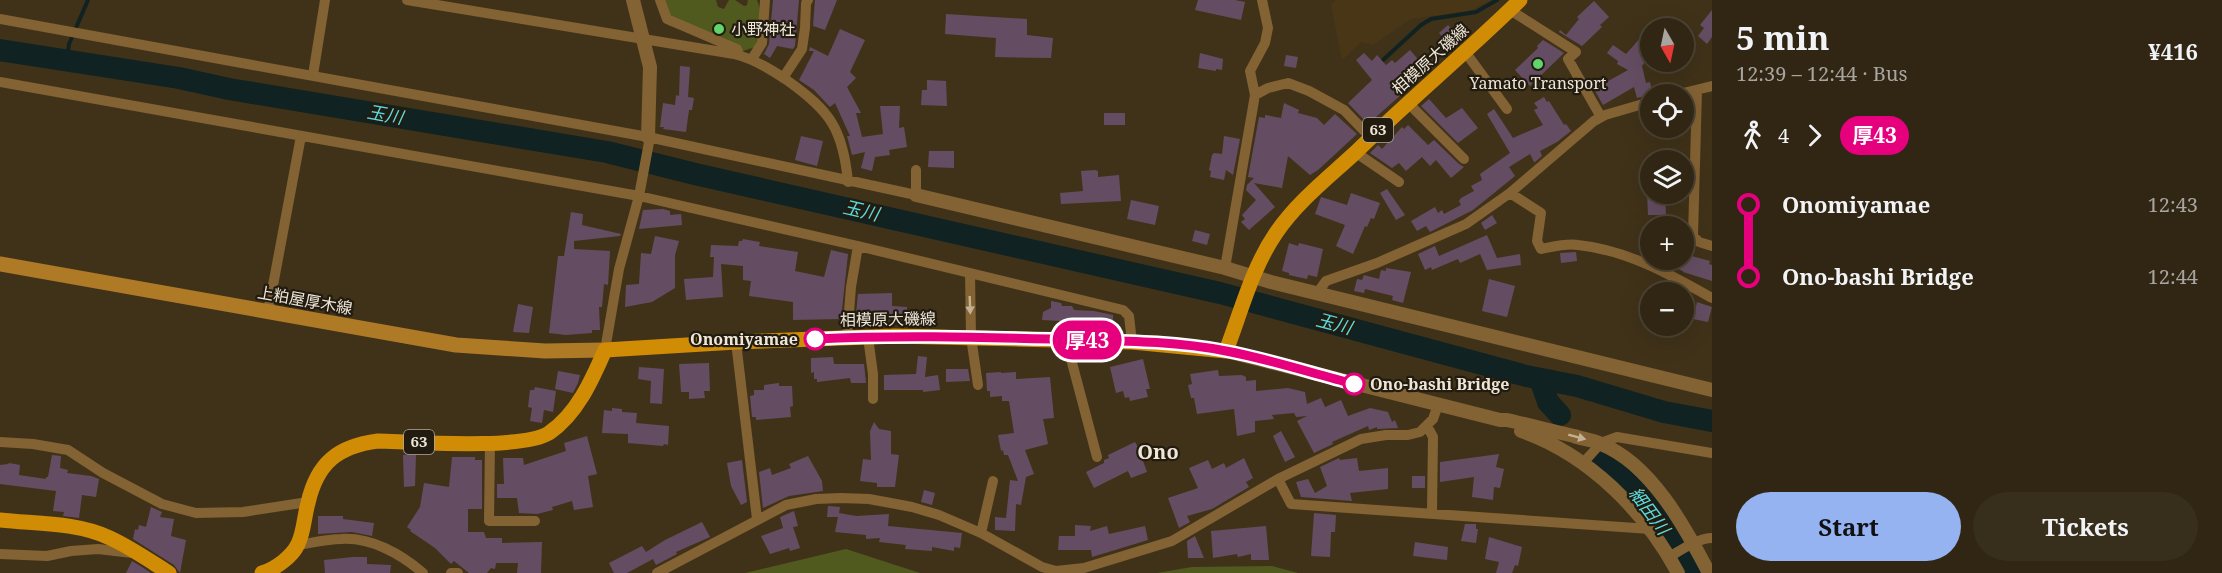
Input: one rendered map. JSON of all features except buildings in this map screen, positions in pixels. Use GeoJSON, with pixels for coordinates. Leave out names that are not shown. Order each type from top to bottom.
{"type":"FeatureCollection","features":[{"type":"Feature","properties":{"kind":"main road","name":"相模原大磯線"},"geometry":{"type":"LineString","coordinates":[[1253,279],[1261,259],[1276,234],[1300,203],[1370,137],[1466,53],[1515,5]]}},
{"type":"Feature","properties":{"kind":"main road","name":"上粕屋厚木線"},"geometry":{"type":"LineString","coordinates":[[0,264],[456,345],[545,351],[605,350]]}},
{"type":"Feature","properties":{"kind":"main road","name":"63"},"geometry":{"type":"LineString","coordinates":[[1228,344],[1253,279]]}},
{"type":"Feature","properties":{"kind":"main road","name":"相模原大磯線"},"geometry":{"type":"LineString","coordinates":[[605,350],[847,337],[972,337],[1228,344]]}},
{"type":"Feature","properties":{"kind":"main road","name":"63"},"geometry":{"type":"LineString","coordinates":[[298,545],[308,502],[319,473],[328,461],[341,451],[360,443],[378,441],[490,443],[539,438],[549,433],[580,400],[590,385],[605,350]]}},
{"type":"Feature","properties":{"kind":"main road"},"geometry":{"type":"LineString","coordinates":[[0,520],[78,528],[110,538],[170,573]]}},
{"type":"Feature","properties":{"kind":"main road"},"geometry":{"type":"LineString","coordinates":[[262,573],[284,561],[298,545]]}},
{"type":"Feature","properties":{"kind":"street"},"geometry":{"type":"LineString","coordinates":[[312,75],[325,0]]}},
{"type":"Feature","properties":{"kind":"street"},"geometry":{"type":"LineString","coordinates":[[407,0],[752,59],[814,100],[829,116],[838,134],[847,164],[849,182]]}},
{"type":"Feature","properties":{"kind":"street"},"geometry":{"type":"LineString","coordinates":[[605,350],[619,269],[639,195],[649,138],[650,67],[633,0]]}},
{"type":"Feature","properties":{"kind":"street"},"geometry":{"type":"LineString","coordinates":[[660,0],[667,19],[737,49],[740,56]]}},
{"type":"Feature","properties":{"kind":"street"},"geometry":{"type":"LineString","coordinates":[[752,59],[762,43],[765,0]]}},
{"type":"Feature","properties":{"kind":"street"},"geometry":{"type":"LineString","coordinates":[[783,78],[802,49],[808,0]]}},
{"type":"Feature","properties":{"kind":"street"},"geometry":{"type":"LineString","coordinates":[[1225,268],[1255,95],[1251,71],[1265,43],[1268,28],[1262,0]]}},
{"type":"Feature","properties":{"kind":"street"},"geometry":{"type":"LineString","coordinates":[[1515,5],[1576,52],[1568,60],[1601,117]]}},
{"type":"Feature","properties":{"kind":"street"},"geometry":{"type":"LineString","coordinates":[[0,19],[66,33],[312,75],[649,138],[916,195],[1225,268],[1253,279],[1318,292],[1712,390]]}},
{"type":"Feature","properties":{"kind":"street"},"geometry":{"type":"LineString","coordinates":[[1466,53],[1507,109]]}},
{"type":"Feature","properties":{"kind":"street"},"geometry":{"type":"LineString","coordinates":[[0,82],[639,195],[1123,310],[1130,316],[1132,342]]}},
{"type":"Feature","properties":{"kind":"street"},"geometry":{"type":"LineString","coordinates":[[1255,95],[1268,88],[1288,83],[1309,91],[1344,110],[1370,137]]}},
{"type":"Feature","properties":{"kind":"street"},"geometry":{"type":"LineString","coordinates":[[1694,91],[1712,86]]}},
{"type":"Feature","properties":{"kind":"street"},"geometry":{"type":"LineString","coordinates":[[1697,90],[1693,236],[1699,242],[1712,246]]}},
{"type":"Feature","properties":{"kind":"street"},"geometry":{"type":"LineString","coordinates":[[1408,103],[1464,159]]}},
{"type":"Feature","properties":{"kind":"street"},"geometry":{"type":"LineString","coordinates":[[1318,292],[1326,281],[1377,263],[1466,224],[1510,193],[1601,117],[1640,105]]}},
{"type":"Feature","properties":{"kind":"street"},"geometry":{"type":"LineString","coordinates":[[268,312],[301,136]]}},
{"type":"Feature","properties":{"kind":"street"},"geometry":{"type":"LineString","coordinates":[[1355,152],[1399,182]]}},
{"type":"Feature","properties":{"kind":"street"},"geometry":{"type":"LineString","coordinates":[[916,170],[916,195]]}},
{"type":"Feature","properties":{"kind":"street"},"geometry":{"type":"LineString","coordinates":[[1510,193],[1541,213],[1537,241],[1540,249],[1576,244],[1634,257],[1712,297]]}},
{"type":"Feature","properties":{"kind":"street"},"geometry":{"type":"LineString","coordinates":[[847,337],[851,287],[858,246]]}},
{"type":"Feature","properties":{"kind":"street"},"geometry":{"type":"LineString","coordinates":[[970,273],[972,337],[978,385]]}},
{"type":"Feature","properties":{"kind":"street"},"geometry":{"type":"LineString","coordinates":[[868,337],[873,374],[873,399]]}},
{"type":"Feature","properties":{"kind":"street"},"geometry":{"type":"LineString","coordinates":[[1066,340],[1096,456]]}},
{"type":"Feature","properties":{"kind":"street"},"geometry":{"type":"LineString","coordinates":[[736,342],[757,519]]}},
{"type":"Feature","properties":{"kind":"street"},"geometry":{"type":"LineString","coordinates":[[1228,344],[1438,405],[1507,420],[1599,445],[1621,455],[1641,470],[1658,490],[1708,573]]}},
{"type":"Feature","properties":{"kind":"street"},"geometry":{"type":"LineString","coordinates":[[657,573],[786,505],[816,499],[860,499],[912,507],[981,533],[1042,567],[1056,571],[1077,570],[1172,541],[1278,479],[1361,439],[1420,432],[1427,426],[1438,405]]}},
{"type":"Feature","properties":{"kind":"street"},"geometry":{"type":"LineString","coordinates":[[1500,420],[1506,426],[1540,438],[1586,460],[1672,555],[1678,573]]}},
{"type":"Feature","properties":{"kind":"street"},"geometry":{"type":"LineString","coordinates":[[1427,426],[1433,437],[1432,512]]}},
{"type":"Feature","properties":{"kind":"street"},"geometry":{"type":"LineString","coordinates":[[1586,460],[1599,445],[1617,437],[1712,453]]}},
{"type":"Feature","properties":{"kind":"street"},"geometry":{"type":"LineString","coordinates":[[0,442],[33,444],[68,450],[103,473],[162,504],[196,513],[243,512],[308,502]]}},
{"type":"Feature","properties":{"kind":"street"},"geometry":{"type":"LineString","coordinates":[[490,443],[489,521],[535,521]]}},
{"type":"Feature","properties":{"kind":"street"},"geometry":{"type":"LineString","coordinates":[[1278,479],[1291,504],[1432,512],[1650,529]]}},
{"type":"Feature","properties":{"kind":"street"},"geometry":{"type":"LineString","coordinates":[[981,533],[993,481]]}},
{"type":"Feature","properties":{"kind":"street"},"geometry":{"type":"LineString","coordinates":[[298,545],[342,538],[364,542],[384,548],[408,560],[423,573]]}},
{"type":"Feature","properties":{"kind":"street"},"geometry":{"type":"LineString","coordinates":[[1672,555],[1705,538],[1712,538]]}},
{"type":"Feature","properties":{"kind":"street"},"geometry":{"type":"LineString","coordinates":[[0,554],[38,556],[98,549],[135,553]]}},
{"type":"Feature","properties":{"kind":"street"},"geometry":{"type":"LineString","coordinates":[[451,573],[458,573]]}},
{"type":"Feature","properties":{"kind":"shaded area"},"geometry":{"type":"Polygon","coordinates":[[[1336,0],[1491,0],[1469,11],[1410,19],[1373,45],[1361,42],[1342,60],[1331,5],[1336,0]]]}},
{"type":"Feature","properties":{"kind":"green space","name":"小野神社"},"geometry":{"type":"Polygon","coordinates":[[[663,0],[716,0],[718,7],[724,9],[729,0],[735,0],[744,6],[747,5],[748,0],[757,0],[761,24],[755,47],[743,51],[668,25],[663,0]]]}},
{"type":"Feature","properties":{"kind":"green space"},"geometry":{"type":"Polygon","coordinates":[[[846,549],[920,573],[745,573],[846,549]]]}},
{"type":"Feature","properties":{"kind":"green space"},"geometry":{"type":"Polygon","coordinates":[[[1272,566],[1298,573],[1157,573],[1192,567],[1272,566]]]}},
{"type":"Feature","properties":{"kind":"waterway"},"geometry":{"type":"LineString","coordinates":[[67,60],[69,44],[88,0]]}},
{"type":"Feature","properties":{"kind":"waterway"},"geometry":{"type":"LineString","coordinates":[[1383,60],[1421,25],[1431,19],[1476,12],[1497,0]]}},
{"type":"Feature","properties":{"kind":"waterway","name":"玉川"},"geometry":{"type":"LineString","coordinates":[[0,50],[179,78],[229,89],[607,152],[1220,293],[1526,376],[1577,386],[1664,412],[1712,421]]}},
{"type":"Feature","properties":{"kind":"waterway","name":"細田川"},"geometry":{"type":"LineString","coordinates":[[1540,379],[1548,402],[1560,415]]}},
{"type":"Feature","properties":{"kind":"waterway","name":"細田川"},"geometry":{"type":"LineString","coordinates":[[1598,454],[1651,509],[1685,556],[1694,573]]}},
{"type":"Feature","properties":{"kind":"bus line","name":"厚43"},"geometry":{"type":"LineString","coordinates":[[815,339],[895,336],[972,337],[1187,346],[1226,351],[1354,384]]}},
{"type":"Feature","properties":{"kind":"place","name":"小野神社"},"geometry":{"type":"Point","coordinates":[719,29]}},
{"type":"Feature","properties":{"kind":"place","name":"Yamato Transport"},"geometry":{"type":"Point","coordinates":[1538,64]}},
{"type":"Feature","properties":{"kind":"place","name":"Onomiyamae"},"geometry":{"type":"Point","coordinates":[815,339]}},
{"type":"Feature","properties":{"kind":"place","name":"Ono-bashi Bridge"},"geometry":{"type":"Point","coordinates":[1354,384]}},
{"type":"Feature","properties":{"kind":"district","name":"Ono"},"geometry":{"type":"Point","coordinates":[1158,452]}}]}
